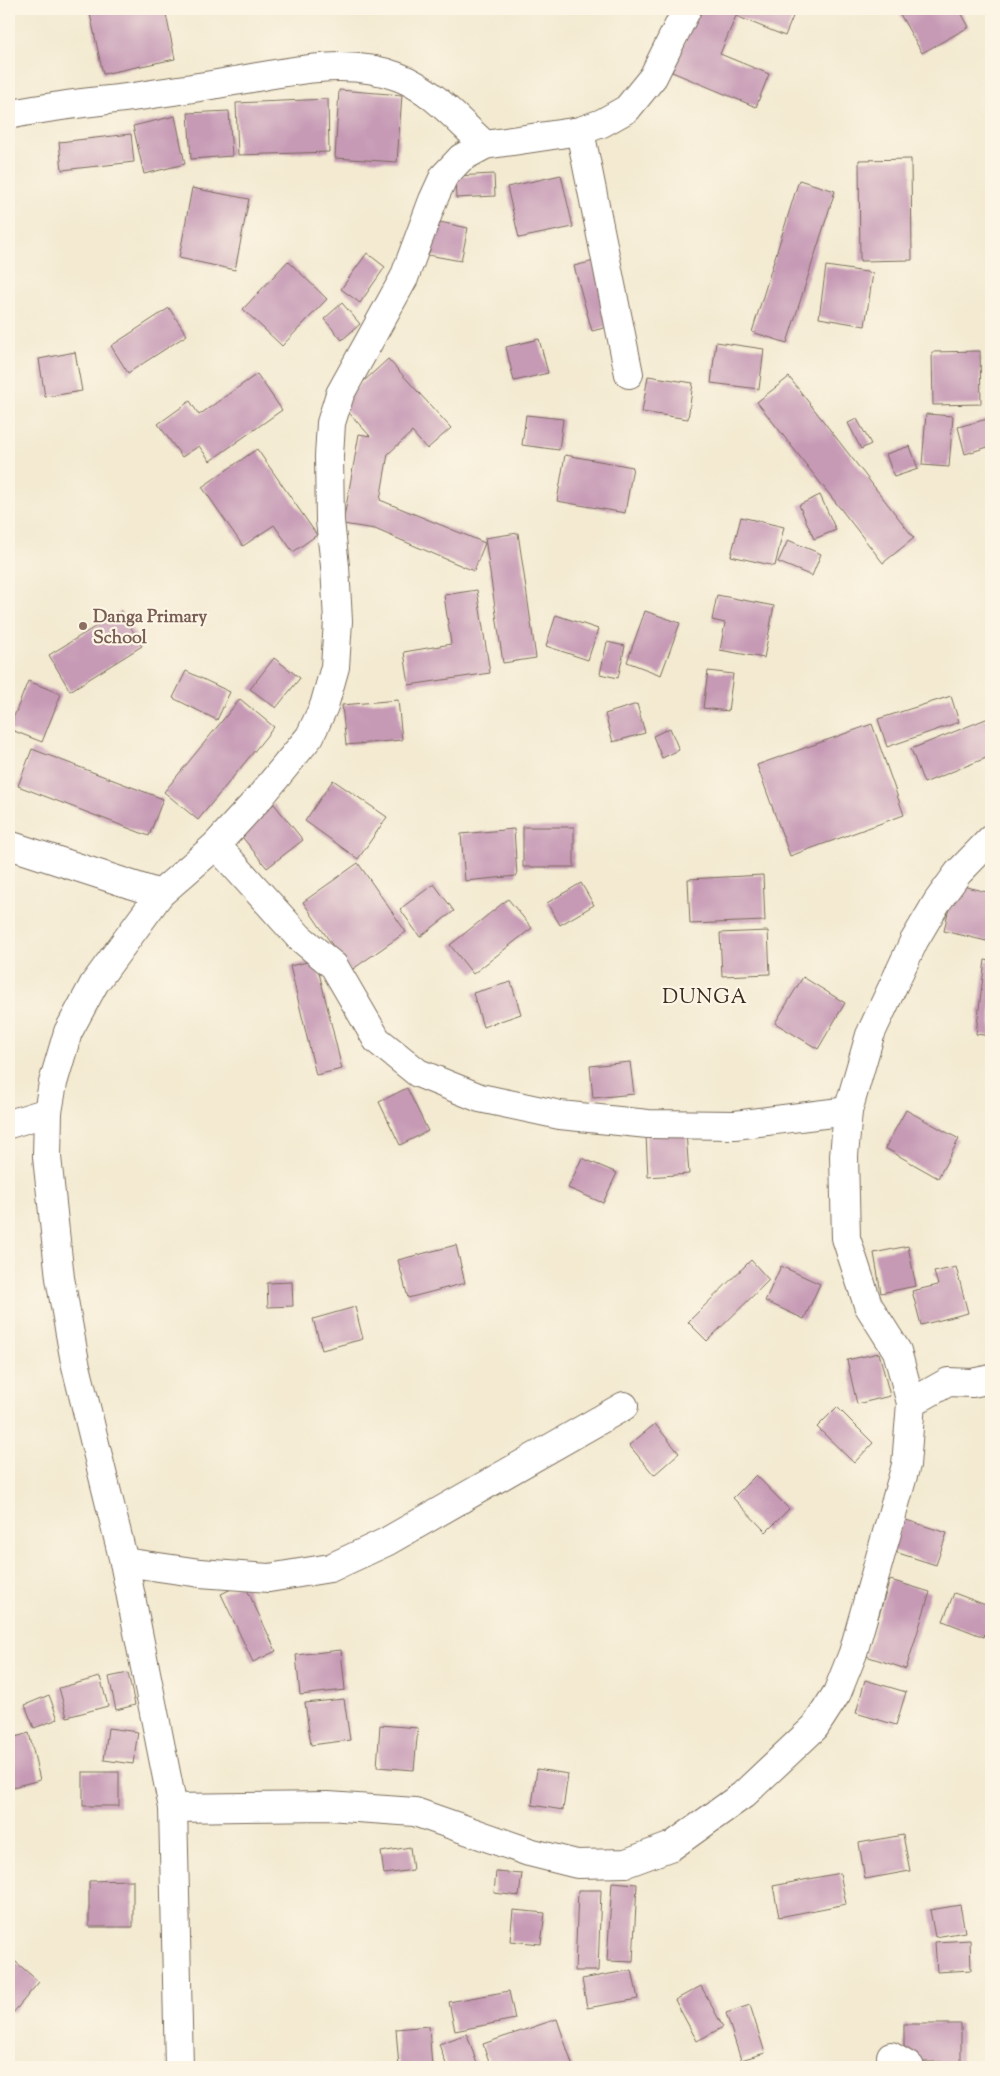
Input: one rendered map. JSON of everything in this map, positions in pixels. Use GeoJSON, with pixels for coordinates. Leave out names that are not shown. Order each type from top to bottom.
{"type":"FeatureCollection","features":[{"type":"Feature","properties":{"kind":"street"},"geometry":{"type":"LineString","coordinates":[[179,2067],[173,1808],[124,1562],[75,1362],[60,1278],[47,1157],[48,1112],[53,1083],[68,1032],[94,984],[160,894],[216,845],[260,797],[310,736],[324,706],[335,667],[338,621],[330,520],[329,456],[331,423],[340,394],[404,278],[444,176],[461,158],[485,145],[580,131],[602,123],[627,109],[653,77],[687,9]]}},
{"type":"Feature","properties":{"kind":"street"},"geometry":{"type":"LineString","coordinates":[[9,115],[35,109],[91,103],[293,71],[348,66],[372,69],[400,77],[425,90],[485,145]]}},
{"type":"Feature","properties":{"kind":"street"},"geometry":{"type":"LineString","coordinates":[[580,131],[629,374]]}},
{"type":"Feature","properties":{"kind":"street"},"geometry":{"type":"LineString","coordinates":[[173,1808],[328,1806],[415,1812],[529,1852],[577,1864],[626,1863],[672,1846],[743,1795],[815,1727],[837,1693],[853,1653],[906,1465],[911,1403],[897,1351],[868,1305],[846,1238],[844,1156],[848,1112],[870,1035],[914,941],[937,902],[958,873],[991,839]]}},
{"type":"Feature","properties":{"kind":"street"},"geometry":{"type":"LineString","coordinates":[[9,844],[160,894]]}},
{"type":"Feature","properties":{"kind":"street"},"geometry":{"type":"LineString","coordinates":[[216,845],[300,937],[334,966],[377,1040],[418,1073],[480,1098],[560,1115],[648,1124],[735,1125],[848,1112]]}},
{"type":"Feature","properties":{"kind":"street"},"geometry":{"type":"LineString","coordinates":[[9,1124],[48,1112]]}},
{"type":"Feature","properties":{"kind":"street"},"geometry":{"type":"LineString","coordinates":[[911,1403],[948,1382],[972,1383],[991,1379]]}},
{"type":"Feature","properties":{"kind":"street"},"geometry":{"type":"LineString","coordinates":[[124,1562],[200,1573],[269,1578],[330,1568],[386,1542],[624,1406]]}},
{"type":"Feature","properties":{"kind":"building"},"geometry":{"type":"Polygon","coordinates":[[[89,9],[165,9],[175,59],[103,74],[89,9]]]}},
{"type":"Feature","properties":{"kind":"building"},"geometry":{"type":"Polygon","coordinates":[[[698,9],[796,9],[785,36],[736,16],[720,54],[769,74],[756,107],[672,72],[698,9]]]}},
{"type":"Feature","properties":{"kind":"building"},"geometry":{"type":"Polygon","coordinates":[[[897,9],[959,9],[969,27],[922,53],[897,9]]]}},
{"type":"Feature","properties":{"kind":"building"},"geometry":{"type":"Polygon","coordinates":[[[339,90],[402,95],[397,162],[335,158],[339,90]]]}},
{"type":"Feature","properties":{"kind":"building"},"geometry":{"type":"Polygon","coordinates":[[[328,99],[329,152],[238,155],[236,103],[328,99]]]}},
{"type":"Feature","properties":{"kind":"building"},"geometry":{"type":"Polygon","coordinates":[[[229,111],[232,156],[191,159],[188,113],[229,111]]]}},
{"type":"Feature","properties":{"kind":"building"},"geometry":{"type":"Polygon","coordinates":[[[175,116],[185,164],[144,174],[133,126],[175,116]]]}},
{"type":"Feature","properties":{"kind":"building"},"geometry":{"type":"Polygon","coordinates":[[[131,134],[134,162],[62,170],[59,142],[131,134]]]}},
{"type":"Feature","properties":{"kind":"building"},"geometry":{"type":"Polygon","coordinates":[[[911,159],[912,260],[860,261],[859,160],[911,159]]]}},
{"type":"Feature","properties":{"kind":"building"},"geometry":{"type":"Polygon","coordinates":[[[494,174],[495,196],[456,198],[455,176],[494,174]]]}},
{"type":"Feature","properties":{"kind":"building"},"geometry":{"type":"Polygon","coordinates":[[[561,175],[573,227],[519,238],[507,187],[561,175]]]}},
{"type":"Feature","properties":{"kind":"building"},"geometry":{"type":"Polygon","coordinates":[[[799,180],[835,191],[787,343],[752,332],[799,180]]]}},
{"type":"Feature","properties":{"kind":"building"},"geometry":{"type":"Polygon","coordinates":[[[192,188],[249,199],[235,270],[179,258],[192,188]]]}},
{"type":"Feature","properties":{"kind":"building"},"geometry":{"type":"Polygon","coordinates":[[[435,221],[468,228],[461,261],[428,255],[435,221]]]}},
{"type":"Feature","properties":{"kind":"building"},"geometry":{"type":"Polygon","coordinates":[[[367,253],[385,267],[360,303],[341,289],[367,253]]]}},
{"type":"Feature","properties":{"kind":"building"},"geometry":{"type":"Polygon","coordinates":[[[598,260],[616,325],[592,331],[574,266],[598,260]]]}},
{"type":"Feature","properties":{"kind":"building"},"geometry":{"type":"Polygon","coordinates":[[[288,261],[327,299],[282,346],[243,309],[288,261]]]}},
{"type":"Feature","properties":{"kind":"building"},"geometry":{"type":"Polygon","coordinates":[[[826,266],[873,273],[865,326],[819,318],[826,266]]]}},
{"type":"Feature","properties":{"kind":"building"},"geometry":{"type":"Polygon","coordinates":[[[342,303],[360,324],[342,340],[324,319],[342,303]]]}},
{"type":"Feature","properties":{"kind":"building"},"geometry":{"type":"Polygon","coordinates":[[[169,308],[187,335],[128,373],[111,346],[169,308]]]}},
{"type":"Feature","properties":{"kind":"building"},"geometry":{"type":"Polygon","coordinates":[[[539,339],[548,373],[514,381],[506,347],[539,339]]]}},
{"type":"Feature","properties":{"kind":"building"},"geometry":{"type":"Polygon","coordinates":[[[716,342],[764,349],[759,389],[711,383],[716,342]]]}},
{"type":"Feature","properties":{"kind":"building"},"geometry":{"type":"Polygon","coordinates":[[[980,351],[981,404],[933,405],[932,352],[980,351]]]}},
{"type":"Feature","properties":{"kind":"building"},"geometry":{"type":"Polygon","coordinates":[[[75,352],[82,391],[45,397],[39,359],[75,352]]]}},
{"type":"Feature","properties":{"kind":"building"},"geometry":{"type":"Polygon","coordinates":[[[388,359],[451,428],[427,449],[412,432],[388,454],[380,500],[485,543],[474,571],[375,529],[343,524],[359,434],[370,436],[340,403],[388,359]]]}},
{"type":"Feature","properties":{"kind":"building"},"geometry":{"type":"Polygon","coordinates":[[[257,374],[282,410],[210,461],[199,446],[182,457],[158,424],[190,401],[199,415],[257,374]]]}},
{"type":"Feature","properties":{"kind":"building"},"geometry":{"type":"Polygon","coordinates":[[[648,376],[693,383],[688,419],[642,412],[648,376]]]}},
{"type":"Feature","properties":{"kind":"building"},"geometry":{"type":"Polygon","coordinates":[[[789,377],[914,538],[883,563],[757,402],[789,377]]]}},
{"type":"Feature","properties":{"kind":"building"},"geometry":{"type":"Polygon","coordinates":[[[926,414],[953,416],[949,467],[922,465],[926,414]]]}},
{"type":"Feature","properties":{"kind":"building"},"geometry":{"type":"Polygon","coordinates":[[[526,415],[563,419],[559,450],[522,445],[526,415]]]}},
{"type":"Feature","properties":{"kind":"building"},"geometry":{"type":"Polygon","coordinates":[[[991,418],[991,446],[965,454],[958,427],[991,418]]]}},
{"type":"Feature","properties":{"kind":"building"},"geometry":{"type":"Polygon","coordinates":[[[857,419],[871,444],[861,449],[848,423],[857,419]]]}},
{"type":"Feature","properties":{"kind":"building"},"geometry":{"type":"Polygon","coordinates":[[[910,446],[918,469],[894,477],[886,454],[910,446]]]}},
{"type":"Feature","properties":{"kind":"building"},"geometry":{"type":"Polygon","coordinates":[[[257,449],[317,535],[293,552],[274,525],[243,546],[202,487],[257,449]]]}},
{"type":"Feature","properties":{"kind":"building"},"geometry":{"type":"Polygon","coordinates":[[[565,455],[633,467],[625,513],[557,501],[565,455]]]}},
{"type":"Feature","properties":{"kind":"building"},"geometry":{"type":"Polygon","coordinates":[[[820,495],[836,530],[814,539],[799,505],[820,495]]]}},
{"type":"Feature","properties":{"kind":"building"},"geometry":{"type":"Polygon","coordinates":[[[741,517],[784,527],[775,566],[731,556],[741,517]]]}},
{"type":"Feature","properties":{"kind":"building"},"geometry":{"type":"Polygon","coordinates":[[[518,533],[536,658],[503,663],[485,538],[518,533]]]}},
{"type":"Feature","properties":{"kind":"building"},"geometry":{"type":"Polygon","coordinates":[[[788,540],[821,554],[812,576],[778,562],[788,540]]]}},
{"type":"Feature","properties":{"kind":"building"},"geometry":{"type":"Polygon","coordinates":[[[477,590],[490,673],[409,685],[404,652],[451,644],[444,595],[477,590]]]}},
{"type":"Feature","properties":{"kind":"building"},"geometry":{"type":"Polygon","coordinates":[[[717,595],[774,606],[764,658],[720,650],[725,623],[712,620],[717,595]]]}},
{"type":"Feature","properties":{"kind":"building"},"geometry":{"type":"Polygon","coordinates":[[[121,611],[142,646],[70,691],[49,655],[121,611]]]}},
{"type":"Feature","properties":{"kind":"building"},"geometry":{"type":"Polygon","coordinates":[[[645,611],[680,623],[661,675],[627,662],[645,611]]]}},
{"type":"Feature","properties":{"kind":"building"},"geometry":{"type":"Polygon","coordinates":[[[556,615],[598,629],[588,660],[546,646],[556,615]]]}},
{"type":"Feature","properties":{"kind":"building"},"geometry":{"type":"Polygon","coordinates":[[[607,642],[625,646],[618,678],[600,674],[607,642]]]}},
{"type":"Feature","properties":{"kind":"building"},"geometry":{"type":"Polygon","coordinates":[[[274,658],[300,678],[276,708],[250,689],[274,658]]]}},
{"type":"Feature","properties":{"kind":"building"},"geometry":{"type":"Polygon","coordinates":[[[186,671],[230,692],[217,720],[173,698],[186,671]]]}},
{"type":"Feature","properties":{"kind":"building"},"geometry":{"type":"Polygon","coordinates":[[[708,671],[733,674],[728,711],[703,708],[708,671]]]}},
{"type":"Feature","properties":{"kind":"building"},"geometry":{"type":"Polygon","coordinates":[[[28,681],[61,694],[42,742],[9,729],[28,681]]]}},
{"type":"Feature","properties":{"kind":"building"},"geometry":{"type":"Polygon","coordinates":[[[951,696],[959,722],[887,747],[878,719],[951,696]]]}},
{"type":"Feature","properties":{"kind":"building"},"geometry":{"type":"Polygon","coordinates":[[[240,699],[274,727],[198,820],[164,792],[240,699]]]}},
{"type":"Feature","properties":{"kind":"building"},"geometry":{"type":"Polygon","coordinates":[[[398,700],[402,740],[346,745],[342,705],[398,700]]]}},
{"type":"Feature","properties":{"kind":"building"},"geometry":{"type":"Polygon","coordinates":[[[637,704],[645,733],[613,742],[605,714],[637,704]]]}},
{"type":"Feature","properties":{"kind":"building"},"geometry":{"type":"Polygon","coordinates":[[[991,717],[991,756],[924,783],[911,749],[991,717]]]}},
{"type":"Feature","properties":{"kind":"building"},"geometry":{"type":"Polygon","coordinates":[[[872,724],[904,815],[790,856],[757,765],[872,724]]]}},
{"type":"Feature","properties":{"kind":"building"},"geometry":{"type":"Polygon","coordinates":[[[670,728],[679,750],[662,758],[653,736],[670,728]]]}},
{"type":"Feature","properties":{"kind":"building"},"geometry":{"type":"Polygon","coordinates":[[[32,749],[163,799],[149,836],[18,786],[32,749]]]}},
{"type":"Feature","properties":{"kind":"building"},"geometry":{"type":"Polygon","coordinates":[[[333,780],[387,817],[358,859],[305,821],[333,780]]]}},
{"type":"Feature","properties":{"kind":"building"},"geometry":{"type":"Polygon","coordinates":[[[274,804],[303,840],[267,868],[239,833],[274,804]]]}},
{"type":"Feature","properties":{"kind":"building"},"geometry":{"type":"Polygon","coordinates":[[[523,827],[574,827],[574,867],[523,867],[523,827]]]}},
{"type":"Feature","properties":{"kind":"building"},"geometry":{"type":"Polygon","coordinates":[[[514,829],[517,876],[465,881],[461,834],[514,829]]]}},
{"type":"Feature","properties":{"kind":"building"},"geometry":{"type":"Polygon","coordinates":[[[358,863],[406,932],[350,971],[303,902],[358,863]]]}},
{"type":"Feature","properties":{"kind":"building"},"geometry":{"type":"Polygon","coordinates":[[[763,875],[765,921],[690,924],[688,879],[763,875]]]}},
{"type":"Feature","properties":{"kind":"building"},"geometry":{"type":"Polygon","coordinates":[[[581,883],[594,905],[560,925],[547,903],[581,883]]]}},
{"type":"Feature","properties":{"kind":"building"},"geometry":{"type":"Polygon","coordinates":[[[434,884],[454,911],[420,937],[400,909],[434,884]]]}},
{"type":"Feature","properties":{"kind":"building"},"geometry":{"type":"Polygon","coordinates":[[[954,884],[991,893],[991,942],[944,931],[954,884]]]}},
{"type":"Feature","properties":{"kind":"building"},"geometry":{"type":"Polygon","coordinates":[[[508,899],[532,928],[473,974],[450,945],[508,899]]]}},
{"type":"Feature","properties":{"kind":"building"},"geometry":{"type":"Polygon","coordinates":[[[768,931],[770,974],[722,976],[720,933],[768,931]]]}},
{"type":"Feature","properties":{"kind":"building"},"geometry":{"type":"Polygon","coordinates":[[[316,960],[342,1069],[316,1075],[290,966],[316,960]]]}},
{"type":"Feature","properties":{"kind":"building"},"geometry":{"type":"Polygon","coordinates":[[[985,960],[991,961],[991,1036],[976,1034],[985,960]]]}},
{"type":"Feature","properties":{"kind":"building"},"geometry":{"type":"Polygon","coordinates":[[[803,977],[845,1003],[818,1049],[775,1023],[803,977]]]}},
{"type":"Feature","properties":{"kind":"building"},"geometry":{"type":"Polygon","coordinates":[[[511,982],[521,1014],[483,1027],[473,993],[511,982]]]}},
{"type":"Feature","properties":{"kind":"building"},"geometry":{"type":"Polygon","coordinates":[[[630,1062],[634,1094],[593,1098],[590,1066],[630,1062]]]}},
{"type":"Feature","properties":{"kind":"building"},"geometry":{"type":"Polygon","coordinates":[[[407,1088],[428,1131],[400,1145],[379,1102],[407,1088]]]}},
{"type":"Feature","properties":{"kind":"building"},"geometry":{"type":"Polygon","coordinates":[[[906,1110],[959,1139],[938,1178],[885,1148],[906,1110]]]}},
{"type":"Feature","properties":{"kind":"building"},"geometry":{"type":"Polygon","coordinates":[[[686,1132],[689,1174],[648,1177],[646,1135],[686,1132]]]}},
{"type":"Feature","properties":{"kind":"building"},"geometry":{"type":"Polygon","coordinates":[[[582,1158],[617,1173],[603,1203],[568,1188],[582,1158]]]}},
{"type":"Feature","properties":{"kind":"building"},"geometry":{"type":"Polygon","coordinates":[[[456,1245],[465,1283],[408,1298],[398,1260],[456,1245]]]}},
{"type":"Feature","properties":{"kind":"building"},"geometry":{"type":"Polygon","coordinates":[[[908,1246],[916,1286],[881,1293],[874,1253],[908,1246]]]}},
{"type":"Feature","properties":{"kind":"building"},"geometry":{"type":"Polygon","coordinates":[[[751,1260],[769,1280],[707,1341],[688,1322],[751,1260]]]}},
{"type":"Feature","properties":{"kind":"building"},"geometry":{"type":"Polygon","coordinates":[[[781,1266],[820,1284],[804,1319],[765,1301],[781,1266]]]}},
{"type":"Feature","properties":{"kind":"building"},"geometry":{"type":"Polygon","coordinates":[[[956,1267],[968,1313],[921,1325],[912,1291],[938,1285],[934,1272],[956,1267]]]}},
{"type":"Feature","properties":{"kind":"building"},"geometry":{"type":"Polygon","coordinates":[[[292,1282],[293,1306],[268,1307],[267,1283],[292,1282]]]}},
{"type":"Feature","properties":{"kind":"building"},"geometry":{"type":"Polygon","coordinates":[[[355,1307],[363,1339],[322,1350],[313,1319],[355,1307]]]}},
{"type":"Feature","properties":{"kind":"building"},"geometry":{"type":"Polygon","coordinates":[[[879,1353],[890,1396],[857,1404],[847,1360],[879,1353]]]}},
{"type":"Feature","properties":{"kind":"building"},"geometry":{"type":"Polygon","coordinates":[[[837,1407],[873,1443],[854,1463],[817,1427],[837,1407]]]}},
{"type":"Feature","properties":{"kind":"building"},"geometry":{"type":"Polygon","coordinates":[[[655,1424],[679,1453],[654,1475],[629,1445],[655,1424]]]}},
{"type":"Feature","properties":{"kind":"building"},"geometry":{"type":"Polygon","coordinates":[[[756,1475],[789,1509],[766,1532],[733,1498],[756,1475]]]}},
{"type":"Feature","properties":{"kind":"building"},"geometry":{"type":"Polygon","coordinates":[[[903,1519],[947,1533],[936,1565],[892,1551],[903,1519]]]}},
{"type":"Feature","properties":{"kind":"building"},"geometry":{"type":"Polygon","coordinates":[[[890,1580],[930,1592],[906,1669],[866,1656],[890,1580]]]}},
{"type":"Feature","properties":{"kind":"building"},"geometry":{"type":"Polygon","coordinates":[[[244,1583],[276,1651],[253,1662],[221,1594],[244,1583]]]}},
{"type":"Feature","properties":{"kind":"building"},"geometry":{"type":"Polygon","coordinates":[[[954,1593],[991,1607],[991,1617],[984,1637],[943,1621],[954,1593]]]}},
{"type":"Feature","properties":{"kind":"building"},"geometry":{"type":"Polygon","coordinates":[[[341,1650],[345,1690],[300,1695],[296,1655],[341,1650]]]}},
{"type":"Feature","properties":{"kind":"building"},"geometry":{"type":"Polygon","coordinates":[[[128,1673],[135,1705],[116,1710],[109,1677],[128,1673]]]}},
{"type":"Feature","properties":{"kind":"building"},"geometry":{"type":"Polygon","coordinates":[[[100,1677],[108,1706],[67,1717],[59,1688],[100,1677]]]}},
{"type":"Feature","properties":{"kind":"building"},"geometry":{"type":"Polygon","coordinates":[[[865,1680],[906,1692],[896,1725],[856,1713],[865,1680]]]}},
{"type":"Feature","properties":{"kind":"building"},"geometry":{"type":"Polygon","coordinates":[[[49,1695],[58,1719],[34,1728],[25,1705],[49,1695]]]}},
{"type":"Feature","properties":{"kind":"building"},"geometry":{"type":"Polygon","coordinates":[[[344,1699],[350,1740],[311,1745],[305,1703],[344,1699]]]}},
{"type":"Feature","properties":{"kind":"building"},"geometry":{"type":"Polygon","coordinates":[[[380,1725],[418,1728],[414,1770],[377,1767],[380,1725]]]}},
{"type":"Feature","properties":{"kind":"building"},"geometry":{"type":"Polygon","coordinates":[[[108,1728],[138,1732],[133,1764],[104,1760],[108,1728]]]}},
{"type":"Feature","properties":{"kind":"building"},"geometry":{"type":"Polygon","coordinates":[[[29,1733],[40,1780],[9,1788],[9,1739],[29,1733]]]}},
{"type":"Feature","properties":{"kind":"building"},"geometry":{"type":"Polygon","coordinates":[[[537,1769],[568,1774],[563,1810],[532,1805],[537,1769]]]}},
{"type":"Feature","properties":{"kind":"building"},"geometry":{"type":"Polygon","coordinates":[[[83,1772],[119,1772],[119,1806],[83,1806],[83,1772]]]}},
{"type":"Feature","properties":{"kind":"building"},"geometry":{"type":"Polygon","coordinates":[[[903,1835],[910,1871],[865,1879],[859,1843],[903,1835]]]}},
{"type":"Feature","properties":{"kind":"building"},"geometry":{"type":"Polygon","coordinates":[[[410,1847],[413,1870],[384,1874],[381,1852],[410,1847]]]}},
{"type":"Feature","properties":{"kind":"building"},"geometry":{"type":"Polygon","coordinates":[[[496,1872],[522,1874],[519,1896],[494,1893],[496,1872]]]}},
{"type":"Feature","properties":{"kind":"building"},"geometry":{"type":"Polygon","coordinates":[[[840,1873],[846,1904],[779,1917],[773,1886],[840,1873]]]}},
{"type":"Feature","properties":{"kind":"building"},"geometry":{"type":"Polygon","coordinates":[[[133,1880],[133,1927],[89,1927],[89,1881],[133,1880]]]}},
{"type":"Feature","properties":{"kind":"building"},"geometry":{"type":"Polygon","coordinates":[[[612,1882],[637,1884],[633,1962],[607,1961],[612,1882]]]}},
{"type":"Feature","properties":{"kind":"building"},"geometry":{"type":"Polygon","coordinates":[[[578,1890],[601,1890],[598,1971],[575,1971],[578,1890]]]}},
{"type":"Feature","properties":{"kind":"building"},"geometry":{"type":"Polygon","coordinates":[[[960,1905],[965,1932],[935,1937],[930,1910],[960,1905]]]}},
{"type":"Feature","properties":{"kind":"building"},"geometry":{"type":"Polygon","coordinates":[[[513,1910],[545,1913],[541,1944],[510,1941],[513,1910]]]}},
{"type":"Feature","properties":{"kind":"building"},"geometry":{"type":"Polygon","coordinates":[[[970,1940],[971,1970],[937,1972],[935,1942],[970,1940]]]}},
{"type":"Feature","properties":{"kind":"building"},"geometry":{"type":"Polygon","coordinates":[[[9,1956],[39,1982],[13,2013],[9,2009],[9,1956]]]}},
{"type":"Feature","properties":{"kind":"building"},"geometry":{"type":"Polygon","coordinates":[[[632,1970],[638,1999],[587,2008],[582,1979],[632,1970]]]}},
{"type":"Feature","properties":{"kind":"building"},"geometry":{"type":"Polygon","coordinates":[[[701,1986],[723,2027],[697,2041],[675,2000],[701,1986]]]}},
{"type":"Feature","properties":{"kind":"building"},"geometry":{"type":"Polygon","coordinates":[[[509,1991],[515,2019],[455,2031],[449,2002],[509,1991]]]}},
{"type":"Feature","properties":{"kind":"building"},"geometry":{"type":"Polygon","coordinates":[[[750,2005],[765,2053],[741,2060],[726,2013],[750,2005]]]}},
{"type":"Feature","properties":{"kind":"building"},"geometry":{"type":"Polygon","coordinates":[[[557,2019],[573,2067],[491,2067],[483,2044],[557,2019]]]}},
{"type":"Feature","properties":{"kind":"building"},"geometry":{"type":"Polygon","coordinates":[[[904,2024],[961,2024],[961,2062],[904,2062],[904,2024]]]}},
{"type":"Feature","properties":{"kind":"building"},"geometry":{"type":"Polygon","coordinates":[[[429,2026],[432,2067],[399,2067],[396,2029],[429,2026]]]}},
{"type":"Feature","properties":{"kind":"building"},"geometry":{"type":"Polygon","coordinates":[[[467,2034],[478,2067],[447,2067],[439,2044],[467,2034]]]}},
{"type":"Feature","properties":{"kind":"place","name":"Danga Primary School"},"geometry":{"type":"Point","coordinates":[83,626]}},
{"type":"Feature","properties":{"kind":"district","name":"DUNGA"},"geometry":{"type":"Point","coordinates":[705,996]}}]}
